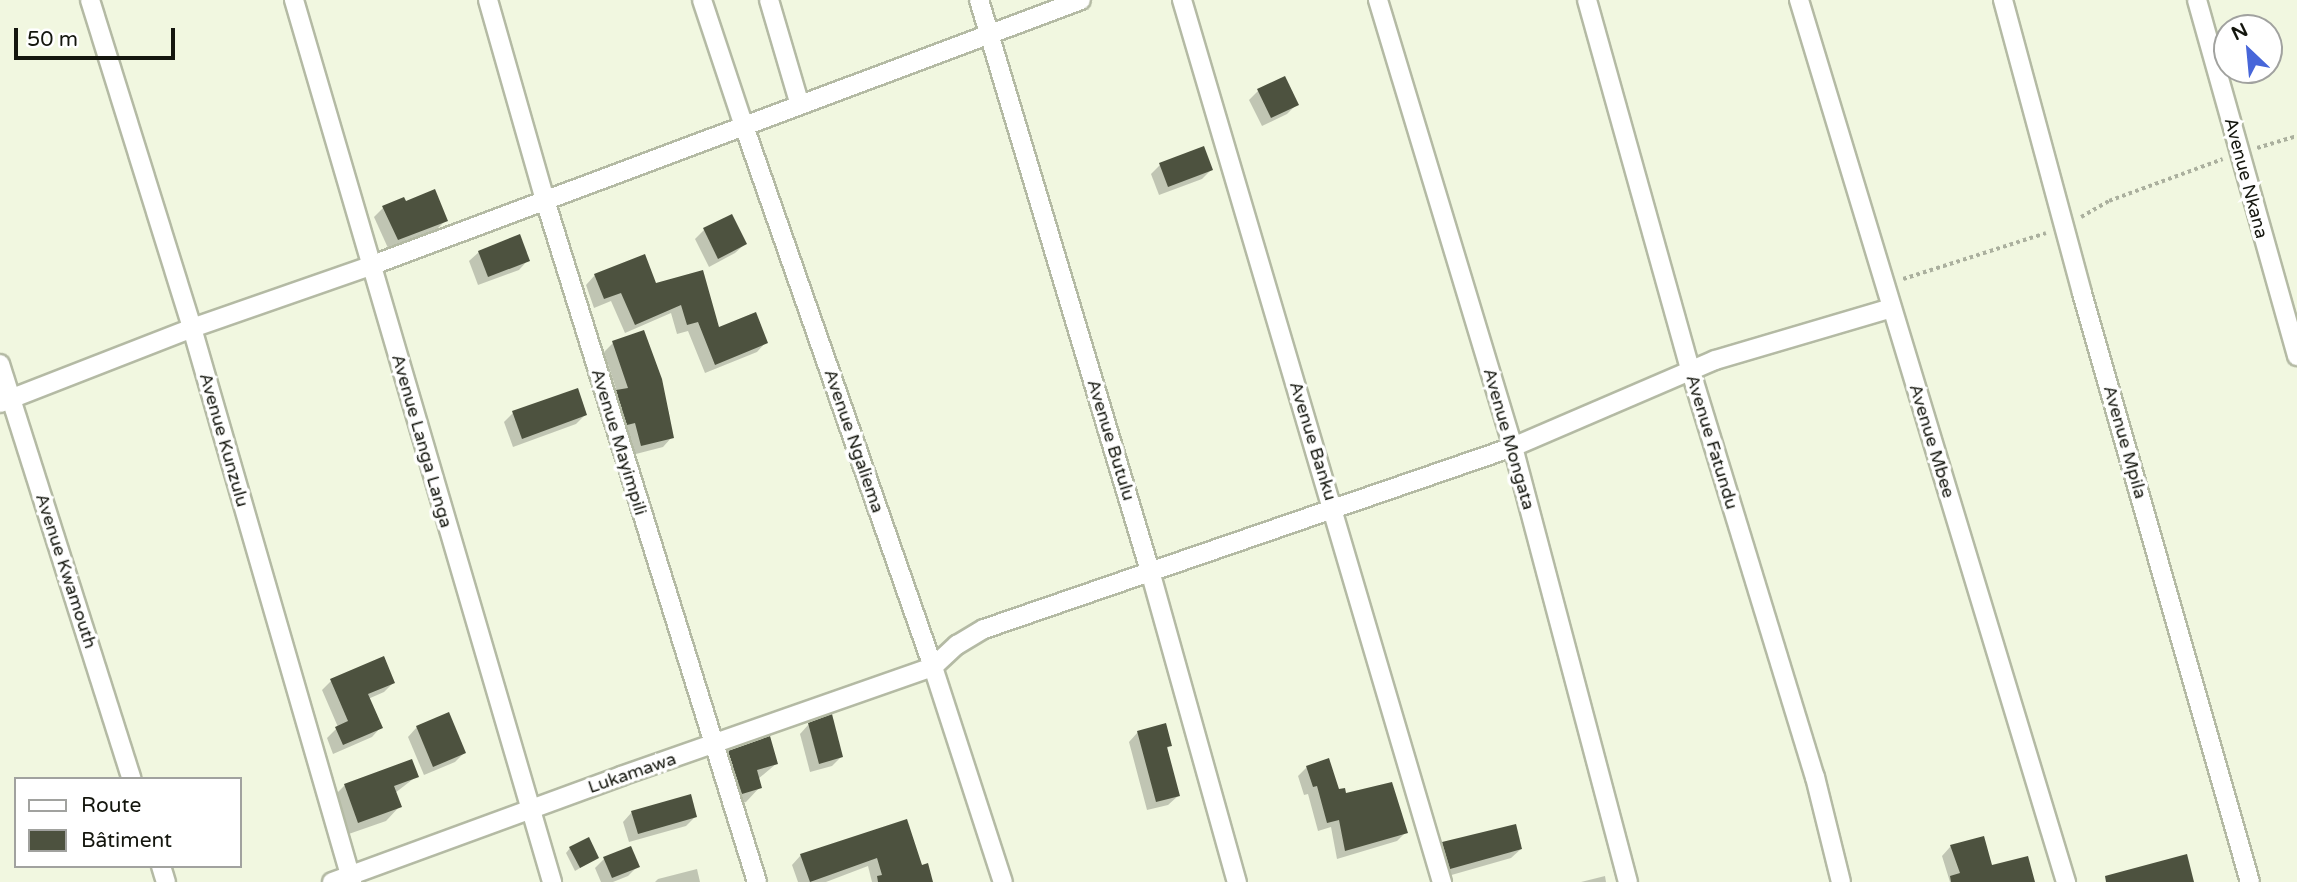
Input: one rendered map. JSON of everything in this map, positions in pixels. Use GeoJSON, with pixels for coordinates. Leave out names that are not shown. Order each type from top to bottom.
{"type":"FeatureCollection","features":[{"type":"Feature","properties":{"kind":"street","name":"Avenue Kunzulu"},"geometry":{"type":"LineString","coordinates":[[90,0],[192,328],[351,879]]}},
{"type":"Feature","properties":{"kind":"street","name":"Avenue Langa Langa"},"geometry":{"type":"LineString","coordinates":[[294,0],[552,882]]}},
{"type":"Feature","properties":{"kind":"street","name":"Avenue Mayimpili"},"geometry":{"type":"LineString","coordinates":[[488,0],[545,200],[712,745],[757,882]]}},
{"type":"Feature","properties":{"kind":"street","name":"Avenue Ngaliema"},"geometry":{"type":"LineString","coordinates":[[702,0],[933,667],[1003,882]]}},
{"type":"Feature","properties":{"kind":"street"},"geometry":{"type":"LineString","coordinates":[[769,0],[800,106]]}},
{"type":"Feature","properties":{"kind":"street","name":"Avenue Butulu"},"geometry":{"type":"LineString","coordinates":[[979,0],[1150,571],[1237,882]]}},
{"type":"Feature","properties":{"kind":"street"},"geometry":{"type":"LineString","coordinates":[[5,401],[192,328],[370,266],[1081,0]]}},
{"type":"Feature","properties":{"kind":"street","name":"Avenue Banku"},"geometry":{"type":"LineString","coordinates":[[1182,0],[1442,882]]}},
{"type":"Feature","properties":{"kind":"street","name":"Avenue Mongata"},"geometry":{"type":"LineString","coordinates":[[1378,0],[1513,447],[1628,882]]}},
{"type":"Feature","properties":{"kind":"street","name":"Avenue Fatundu"},"geometry":{"type":"LineString","coordinates":[[1587,0],[1691,372],[1815,777],[1841,882]]}},
{"type":"Feature","properties":{"kind":"street","name":"Avenue Mbee"},"geometry":{"type":"LineString","coordinates":[[1799,0],[2066,882]]}},
{"type":"Feature","properties":{"kind":"street","name":"Avenue Mpila"},"geometry":{"type":"LineString","coordinates":[[2003,0],[2063,227],[2250,882]]}},
{"type":"Feature","properties":{"kind":"street","name":"Avenue Nkana"},"geometry":{"type":"LineString","coordinates":[[2197,0],[2297,356]]}},
{"type":"Feature","properties":{"kind":"street"},"geometry":{"type":"LineString","coordinates":[[933,667],[957,645],[984,629],[1513,447],[1715,360],[1892,308]]}},
{"type":"Feature","properties":{"kind":"street","name":"Avenue Kwamouth"},"geometry":{"type":"LineString","coordinates":[[0,364],[5,401],[131,777]]}},
{"type":"Feature","properties":{"kind":"street","name":"Lukamawa"},"geometry":{"type":"LineString","coordinates":[[332,882],[351,879],[530,809],[933,667]]}},
{"type":"Feature","properties":{"kind":"path"},"geometry":{"type":"LineString","coordinates":[[1885,285],[2063,227],[2109,201],[2239,152],[2297,136]]}},
{"type":"Feature","properties":{"kind":"building"},"geometry":{"type":"Polygon","coordinates":[[[1285,76],[1299,105],[1271,118],[1257,89],[1285,76]]]}},
{"type":"Feature","properties":{"kind":"building"},"geometry":{"type":"Polygon","coordinates":[[[1204,146],[1213,170],[1168,187],[1159,163],[1204,146]]]}},
{"type":"Feature","properties":{"kind":"building"},"geometry":{"type":"Polygon","coordinates":[[[435,189],[448,221],[398,240],[382,206],[404,197],[406,201],[435,189]]]}},
{"type":"Feature","properties":{"kind":"building"},"geometry":{"type":"Polygon","coordinates":[[[732,214],[747,244],[718,259],[703,228],[732,214]]]}},
{"type":"Feature","properties":{"kind":"building"},"geometry":{"type":"Polygon","coordinates":[[[520,234],[530,261],[488,277],[478,251],[520,234]]]}},
{"type":"Feature","properties":{"kind":"building"},"geometry":{"type":"Polygon","coordinates":[[[645,254],[656,283],[703,270],[719,327],[756,312],[768,343],[715,365],[698,322],[687,325],[681,305],[635,325],[621,293],[604,299],[594,274],[645,254]]]}},
{"type":"Feature","properties":{"kind":"building"},"geometry":{"type":"Polygon","coordinates":[[[644,330],[662,379],[674,438],[641,446],[635,423],[627,425],[616,390],[628,388],[612,341],[644,330]]]}},
{"type":"Feature","properties":{"kind":"building"},"geometry":{"type":"Polygon","coordinates":[[[578,388],[587,415],[522,439],[512,411],[578,388]]]}},
{"type":"Feature","properties":{"kind":"building"},"geometry":{"type":"Polygon","coordinates":[[[384,656],[395,683],[368,694],[383,728],[343,745],[335,727],[348,721],[330,679],[384,656]]]}},
{"type":"Feature","properties":{"kind":"building"},"geometry":{"type":"Polygon","coordinates":[[[449,712],[466,753],[433,767],[416,726],[449,712]]]}},
{"type":"Feature","properties":{"kind":"building"},"geometry":{"type":"Polygon","coordinates":[[[832,714],[843,757],[819,764],[808,723],[832,714]]]}},
{"type":"Feature","properties":{"kind":"building"},"geometry":{"type":"Polygon","coordinates":[[[1166,723],[1172,746],[1167,747],[1180,796],[1156,802],[1137,731],[1166,723]]]}},
{"type":"Feature","properties":{"kind":"building"},"geometry":{"type":"Polygon","coordinates":[[[770,736],[778,764],[757,770],[762,788],[742,794],[728,751],[770,736]]]}},
{"type":"Feature","properties":{"kind":"building"},"geometry":{"type":"Polygon","coordinates":[[[1329,758],[1339,789],[1345,788],[1346,793],[1392,782],[1408,833],[1345,851],[1339,820],[1327,823],[1317,786],[1313,787],[1306,766],[1329,758]]]}},
{"type":"Feature","properties":{"kind":"building"},"geometry":{"type":"Polygon","coordinates":[[[412,759],[419,777],[394,786],[402,807],[358,823],[344,784],[412,759]]]}},
{"type":"Feature","properties":{"kind":"building"},"geometry":{"type":"Polygon","coordinates":[[[691,794],[697,817],[638,834],[631,811],[691,794]]]}},
{"type":"Feature","properties":{"kind":"building"},"geometry":{"type":"Polygon","coordinates":[[[907,819],[922,865],[928,863],[933,882],[878,882],[877,876],[882,875],[877,858],[810,882],[800,854],[907,819]]]}},
{"type":"Feature","properties":{"kind":"building"},"geometry":{"type":"Polygon","coordinates":[[[1516,824],[1522,849],[1450,869],[1442,842],[1516,824]]]}},
{"type":"Feature","properties":{"kind":"building"},"geometry":{"type":"Polygon","coordinates":[[[1984,836],[1992,865],[2028,856],[2035,882],[1951,882],[1950,876],[1960,873],[1950,845],[1984,836]]]}},
{"type":"Feature","properties":{"kind":"building"},"geometry":{"type":"Polygon","coordinates":[[[589,837],[599,858],[580,868],[569,847],[589,837]]]}},
{"type":"Feature","properties":{"kind":"building"},"geometry":{"type":"Polygon","coordinates":[[[631,846],[640,867],[612,878],[603,857],[631,846]]]}},
{"type":"Feature","properties":{"kind":"building"},"geometry":{"type":"Polygon","coordinates":[[[2187,854],[2194,882],[2106,882],[2105,876],[2187,854]]]}}]}
